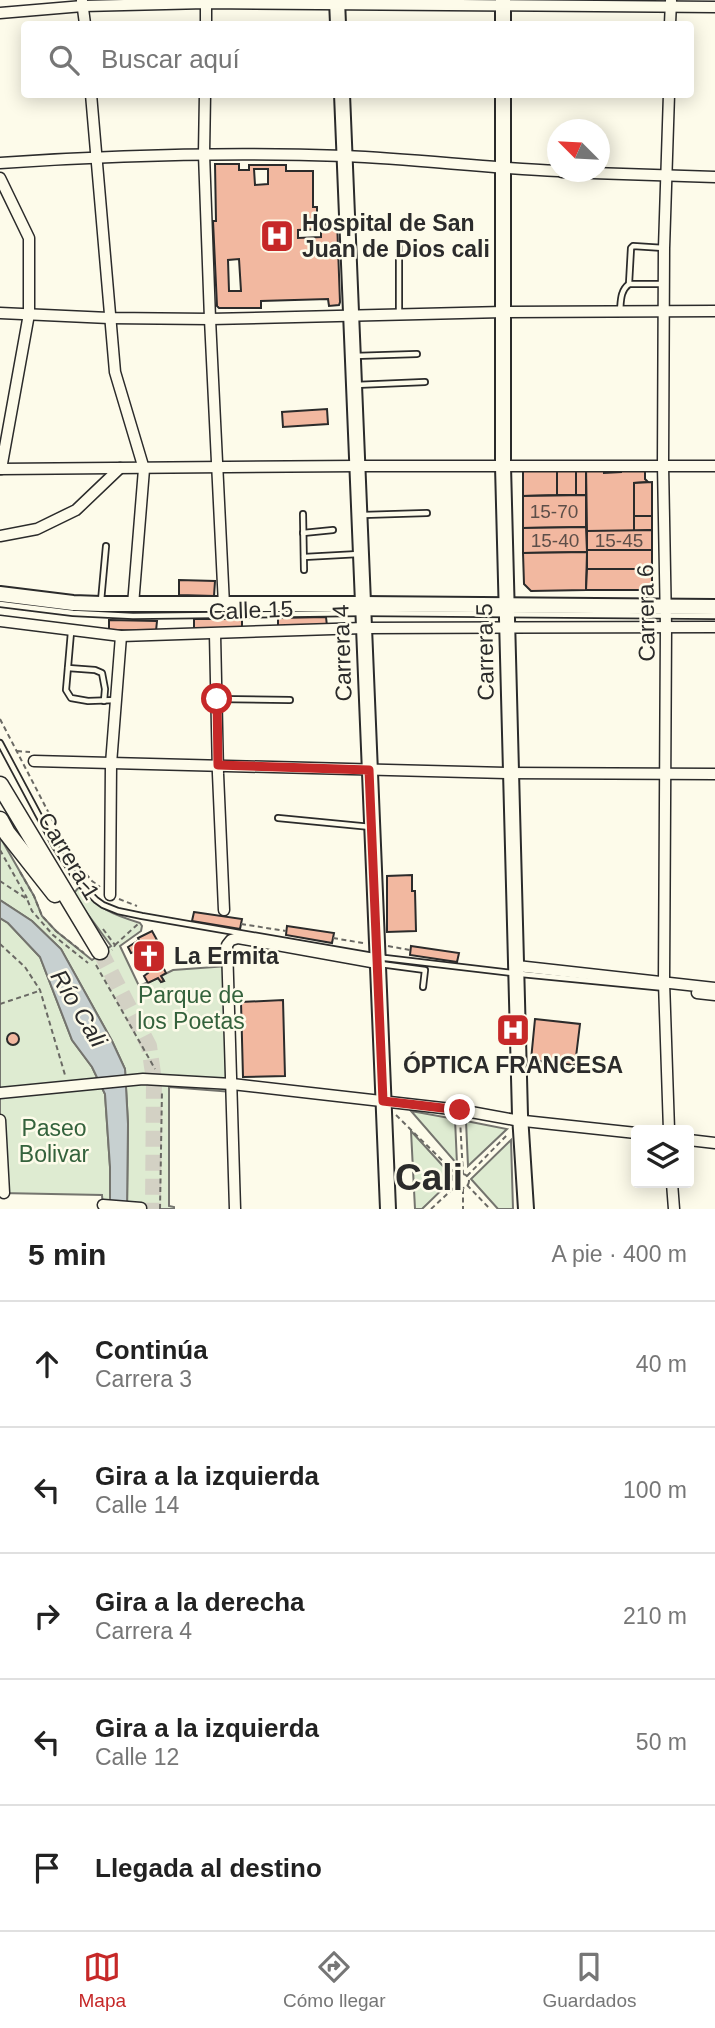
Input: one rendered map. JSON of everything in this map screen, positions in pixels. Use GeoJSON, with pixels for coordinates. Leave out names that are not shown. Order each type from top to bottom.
{"type":"FeatureCollection","features":[{"type":"Feature","properties":{"kind":"main road","name":"Carrera 1"},"geometry":{"type":"LineString","coordinates":[[0,785],[97,953]]}},
{"type":"Feature","properties":{"kind":"main road"},"geometry":{"type":"LineString","coordinates":[[0,820],[97,953]]}},
{"type":"Feature","properties":{"kind":"street"},"geometry":{"type":"LineString","coordinates":[[206,1],[206,21]]}},
{"type":"Feature","properties":{"kind":"street"},"geometry":{"type":"LineString","coordinates":[[0,13],[83,3],[206,1],[671,3],[715,7]]}},
{"type":"Feature","properties":{"kind":"street"},"geometry":{"type":"LineString","coordinates":[[337,2],[338,21]]}},
{"type":"Feature","properties":{"kind":"street"},"geometry":{"type":"LineString","coordinates":[[503,2],[503,21]]}},
{"type":"Feature","properties":{"kind":"street"},"geometry":{"type":"LineString","coordinates":[[83,3],[85,21]]}},
{"type":"Feature","properties":{"kind":"street"},"geometry":{"type":"LineString","coordinates":[[670,21],[671,3]]}},
{"type":"Feature","properties":{"kind":"street"},"geometry":{"type":"LineString","coordinates":[[91,98],[115,372],[145,468],[133,605]]}},
{"type":"Feature","properties":{"kind":"street"},"geometry":{"type":"LineString","coordinates":[[205,98],[204,154],[210,319],[224,605]]}},
{"type":"Feature","properties":{"kind":"street","name":"Carrera 4"},"geometry":{"type":"LineString","coordinates":[[342,98],[369,770],[386,1105],[388,1209]]}},
{"type":"Feature","properties":{"kind":"street","name":"Carrera 5"},"geometry":{"type":"LineString","coordinates":[[503,98],[503,466],[520,1120],[526,1209]]}},
{"type":"Feature","properties":{"kind":"street","name":"Carrera 6"},"geometry":{"type":"LineString","coordinates":[[668,98],[663,465],[669,1125]]}},
{"type":"Feature","properties":{"kind":"street"},"geometry":{"type":"LineString","coordinates":[[0,163],[96,156],[204,154],[344,156],[547,171]]}},
{"type":"Feature","properties":{"kind":"street"},"geometry":{"type":"LineString","coordinates":[[610,173],[715,177]]}},
{"type":"Feature","properties":{"kind":"street"},"geometry":{"type":"LineString","coordinates":[[0,178],[29,237],[30,314],[0,470],[715,466]]}},
{"type":"Feature","properties":{"kind":"street"},"geometry":{"type":"LineString","coordinates":[[0,313],[210,319],[503,312],[715,311]]}},
{"type":"Feature","properties":{"kind":"street"},"geometry":{"type":"LineString","coordinates":[[0,536],[37,528],[76,510],[120,468]]}},
{"type":"Feature","properties":{"kind":"street","name":"Calle 15"},"geometry":{"type":"LineString","coordinates":[[5,599],[133,605],[363,608],[507,616],[665,616],[715,607]]}},
{"type":"Feature","properties":{"kind":"street","name":"Calle 15"},"geometry":{"type":"LineString","coordinates":[[0,621],[121,636],[363,628],[507,616],[665,616],[715,627]]}},
{"type":"Feature","properties":{"kind":"street"},"geometry":{"type":"LineString","coordinates":[[215,634],[225,910]]}},
{"type":"Feature","properties":{"kind":"street"},"geometry":{"type":"LineString","coordinates":[[110,895],[110,764],[121,636]]}},
{"type":"Feature","properties":{"kind":"street"},"geometry":{"type":"LineString","coordinates":[[34,761],[511,773],[715,774]]}},
{"type":"Feature","properties":{"kind":"street"},"geometry":{"type":"LineString","coordinates":[[235,1209],[227,946],[231,940],[238,938],[379,955]]}},
{"type":"Feature","properties":{"kind":"street"},"geometry":{"type":"LineString","coordinates":[[517,970],[715,988]]}},
{"type":"Feature","properties":{"kind":"street"},"geometry":{"type":"LineString","coordinates":[[666,984],[715,995]]}},
{"type":"Feature","properties":{"kind":"street"},"geometry":{"type":"LineString","coordinates":[[0,1093],[143,1079],[232,1084],[386,1105],[460,1110],[520,1120],[631,1132]]}},
{"type":"Feature","properties":{"kind":"street"},"geometry":{"type":"LineString","coordinates":[[0,1120],[4,1194]]}},
{"type":"Feature","properties":{"kind":"street"},"geometry":{"type":"LineString","coordinates":[[694,1141],[715,1143]]}},
{"type":"Feature","properties":{"kind":"street"},"geometry":{"type":"LineString","coordinates":[[672,1188],[674,1209]]}},
{"type":"Feature","properties":{"kind":"street"},"geometry":{"type":"LineString","coordinates":[[104,1205],[141,1208]]}},
{"type":"Feature","properties":{"kind":"lane"},"geometry":{"type":"LineString","coordinates":[[399,246],[400,315]]}},
{"type":"Feature","properties":{"kind":"lane"},"geometry":{"type":"LineString","coordinates":[[620,311],[623,290],[629,284],[631,248],[664,248]]}},
{"type":"Feature","properties":{"kind":"lane"},"geometry":{"type":"LineString","coordinates":[[629,284],[664,284]]}},
{"type":"Feature","properties":{"kind":"lane"},"geometry":{"type":"LineString","coordinates":[[353,356],[417,354]]}},
{"type":"Feature","properties":{"kind":"lane"},"geometry":{"type":"LineString","coordinates":[[355,385],[425,382]]}},
{"type":"Feature","properties":{"kind":"lane"},"geometry":{"type":"LineString","coordinates":[[358,515],[427,513]]}},
{"type":"Feature","properties":{"kind":"lane"},"geometry":{"type":"LineString","coordinates":[[303,514],[304,570]]}},
{"type":"Feature","properties":{"kind":"lane"},"geometry":{"type":"LineString","coordinates":[[303,533],[333,530]]}},
{"type":"Feature","properties":{"kind":"lane"},"geometry":{"type":"LineString","coordinates":[[101,604],[106,546]]}},
{"type":"Feature","properties":{"kind":"lane"},"geometry":{"type":"LineString","coordinates":[[304,557],[360,554]]}},
{"type":"Feature","properties":{"kind":"lane"},"geometry":{"type":"LineString","coordinates":[[0,605],[5,599],[73,613],[133,616],[363,608]]}},
{"type":"Feature","properties":{"kind":"lane"},"geometry":{"type":"LineString","coordinates":[[665,616],[715,616]]}},
{"type":"Feature","properties":{"kind":"lane"},"geometry":{"type":"LineString","coordinates":[[72,631],[66,690],[71,698],[88,701],[116,700]]}},
{"type":"Feature","properties":{"kind":"lane"},"geometry":{"type":"LineString","coordinates":[[68,668],[102,673],[106,689],[104,701]]}},
{"type":"Feature","properties":{"kind":"lane"},"geometry":{"type":"LineString","coordinates":[[217,699],[290,700]]}},
{"type":"Feature","properties":{"kind":"lane"},"geometry":{"type":"LineString","coordinates":[[0,743],[55,846],[79,883],[103,905],[142,916],[379,955],[517,970]]}},
{"type":"Feature","properties":{"kind":"lane"},"geometry":{"type":"LineString","coordinates":[[278,818],[372,827]]}},
{"type":"Feature","properties":{"kind":"lane"},"geometry":{"type":"LineString","coordinates":[[379,955],[425,970],[422,987]]}},
{"type":"Feature","properties":{"kind":"path"},"geometry":{"type":"LineString","coordinates":[[0,719],[71,855],[92,881],[110,895],[144,909],[140,923],[97,953]]}},
{"type":"Feature","properties":{"kind":"path"},"geometry":{"type":"LineString","coordinates":[[0,850],[32,911],[46,927],[97,953]]}},
{"type":"Feature","properties":{"kind":"path"},"geometry":{"type":"LineString","coordinates":[[20,873],[42,916],[57,931],[97,953]]}},
{"type":"Feature","properties":{"kind":"path"},"geometry":{"type":"LineString","coordinates":[[0,881],[27,899]]}},
{"type":"Feature","properties":{"kind":"path"},"geometry":{"type":"LineString","coordinates":[[241,924],[286,931]]}},
{"type":"Feature","properties":{"kind":"path"},"geometry":{"type":"LineString","coordinates":[[333,938],[365,943]]}},
{"type":"Feature","properties":{"kind":"path"},"geometry":{"type":"LineString","coordinates":[[0,944],[25,967],[40,990],[68,1086]]}},
{"type":"Feature","properties":{"kind":"path"},"geometry":{"type":"LineString","coordinates":[[379,955],[410,950]]}},
{"type":"Feature","properties":{"kind":"path"},"geometry":{"type":"LineString","coordinates":[[0,1003],[40,990]]}},
{"type":"Feature","properties":{"kind":"path"},"geometry":{"type":"LineString","coordinates":[[386,1105],[458,1175],[465,1175],[508,1134]]}},
{"type":"Feature","properties":{"kind":"path"},"geometry":{"type":"LineString","coordinates":[[460,1110],[465,1175],[469,1181],[463,1188]]}},
{"type":"Feature","properties":{"kind":"path"},"geometry":{"type":"LineString","coordinates":[[457,1186],[455,1182],[458,1175]]}},
{"type":"Feature","properties":{"kind":"path"},"geometry":{"type":"LineString","coordinates":[[467,1185],[490,1209]]}},
{"type":"Feature","properties":{"kind":"path"},"geometry":{"type":"LineString","coordinates":[[457,1186],[463,1188]]}},
{"type":"Feature","properties":{"kind":"path"},"geometry":{"type":"LineString","coordinates":[[431,1209],[457,1186]]}},
{"type":"Feature","properties":{"kind":"path"},"geometry":{"type":"LineString","coordinates":[[463,1188],[463,1209]]}},
{"type":"Feature","properties":{"kind":"green space","name":"Parque de los Poetas"},"geometry":{"type":"Polygon","coordinates":[[[0,837],[34,896],[42,916],[92,960],[111,946],[73,894],[79,887],[106,910],[142,926],[141,931],[120,946],[139,986],[158,978],[161,982],[164,981],[161,976],[173,970],[228,966],[232,1092],[169,1087],[169,1206],[174,1209],[127,1209],[128,1124],[125,1069],[61,949],[32,921],[0,900],[0,837]]]}},
{"type":"Feature","properties":{"kind":"green space","name":"Paseo Bolivar"},"geometry":{"type":"Polygon","coordinates":[[[0,918],[40,957],[72,1040],[92,1067],[105,1094],[110,1209],[103,1209],[102,1195],[0,1193],[0,918]]]}},
{"type":"Feature","properties":{"kind":"green space"},"geometry":{"type":"Polygon","coordinates":[[[411,1111],[455,1119],[457,1164],[411,1111]]]}},
{"type":"Feature","properties":{"kind":"green space"},"geometry":{"type":"Polygon","coordinates":[[[466,1121],[507,1129],[468,1166],[466,1121]]]}},
{"type":"Feature","properties":{"kind":"green space"},"geometry":{"type":"Polygon","coordinates":[[[411,1131],[454,1178],[422,1209],[415,1209],[411,1131]]]}},
{"type":"Feature","properties":{"kind":"green space"},"geometry":{"type":"Polygon","coordinates":[[[511,1140],[513,1209],[498,1209],[471,1179],[511,1140]]]}},
{"type":"Feature","properties":{"kind":"water","name":"Río Cali"},"geometry":{"type":"Polygon","coordinates":[[[0,900],[32,921],[61,949],[125,1069],[128,1124],[127,1209],[110,1209],[105,1094],[92,1067],[72,1040],[40,957],[0,918],[0,900]]]}},
{"type":"Feature","properties":{"kind":"building","name":"Hospital de San Juan de Dios cali"},"geometry":{"type":"Polygon","coordinates":[[[215,164],[239,164],[239,170],[249,170],[249,165],[286,165],[286,171],[313,171],[313,207],[317,207],[317,225],[325,225],[325,220],[337,220],[339,305],[329,306],[328,299],[261,301],[261,308],[219,308],[213,221],[216,221],[215,164]],[[254,169],[255,185],[268,184],[268,169],[254,169]],[[321,229],[298,230],[298,238],[321,237],[321,229]],[[239,259],[228,260],[229,291],[241,291],[239,259]]]}},
{"type":"Feature","properties":{"kind":"building"},"geometry":{"type":"Polygon","coordinates":[[[327,409],[328,424],[283,427],[282,412],[327,409]]]}},
{"type":"Feature","properties":{"kind":"building"},"geometry":{"type":"Polygon","coordinates":[[[557,466],[576,466],[576,495],[557,495],[557,466]]]}},
{"type":"Feature","properties":{"kind":"building"},"geometry":{"type":"Polygon","coordinates":[[[557,466],[557,495],[523,496],[523,467],[557,466]]]}},
{"type":"Feature","properties":{"kind":"building"},"geometry":{"type":"Polygon","coordinates":[[[576,466],[586,466],[586,495],[576,495],[576,466]]]}},
{"type":"Feature","properties":{"kind":"building"},"geometry":{"type":"Polygon","coordinates":[[[586,466],[604,467],[604,473],[621,472],[621,466],[645,467],[645,479],[648,482],[634,483],[634,531],[587,531],[586,466]]]}},
{"type":"Feature","properties":{"kind":"building"},"geometry":{"type":"Polygon","coordinates":[[[652,482],[652,516],[634,516],[634,483],[652,482]]]}},
{"type":"Feature","properties":{"kind":"building"},"geometry":{"type":"Polygon","coordinates":[[[586,495],[586,527],[523,528],[523,496],[586,495]]]}},
{"type":"Feature","properties":{"kind":"building"},"geometry":{"type":"Polygon","coordinates":[[[634,516],[652,516],[652,530],[634,531],[634,516]]]}},
{"type":"Feature","properties":{"kind":"building"},"geometry":{"type":"Polygon","coordinates":[[[586,527],[587,552],[523,553],[523,528],[586,527]]]}},
{"type":"Feature","properties":{"kind":"building"},"geometry":{"type":"Polygon","coordinates":[[[652,530],[652,550],[587,550],[587,531],[652,530]]]}},
{"type":"Feature","properties":{"kind":"building"},"geometry":{"type":"Polygon","coordinates":[[[587,550],[652,550],[652,569],[587,569],[587,550]]]}},
{"type":"Feature","properties":{"kind":"building"},"geometry":{"type":"Polygon","coordinates":[[[587,552],[586,590],[531,591],[524,584],[523,553],[587,552]]]}},
{"type":"Feature","properties":{"kind":"building"},"geometry":{"type":"Polygon","coordinates":[[[587,569],[652,569],[652,590],[586,590],[587,569]]]}},
{"type":"Feature","properties":{"kind":"building"},"geometry":{"type":"Polygon","coordinates":[[[179,580],[215,581],[214,596],[179,595],[179,580]]]}},
{"type":"Feature","properties":{"kind":"building"},"geometry":{"type":"Polygon","coordinates":[[[326,617],[327,626],[278,628],[278,618],[326,617]]]}},
{"type":"Feature","properties":{"kind":"building"},"geometry":{"type":"Polygon","coordinates":[[[194,619],[242,619],[242,629],[194,630],[194,619]]]}},
{"type":"Feature","properties":{"kind":"building"},"geometry":{"type":"Polygon","coordinates":[[[109,620],[157,621],[156,631],[109,630],[109,620]]]}},
{"type":"Feature","properties":{"kind":"building"},"geometry":{"type":"Polygon","coordinates":[[[412,875],[416,931],[387,932],[387,876],[412,875]]]}},
{"type":"Feature","properties":{"kind":"building"},"geometry":{"type":"Polygon","coordinates":[[[194,912],[242,919],[240,929],[192,921],[194,912]]]}},
{"type":"Feature","properties":{"kind":"building"},"geometry":{"type":"Polygon","coordinates":[[[287,926],[334,933],[332,943],[286,935],[287,926]]]}},
{"type":"Feature","properties":{"kind":"building","name":"La Ermita"},"geometry":{"type":"Polygon","coordinates":[[[152,931],[157,940],[151,943],[166,973],[161,976],[164,981],[161,982],[158,978],[148,983],[144,976],[148,973],[137,951],[131,953],[128,947],[152,931]]]}},
{"type":"Feature","properties":{"kind":"building"},"geometry":{"type":"Polygon","coordinates":[[[411,946],[459,953],[457,962],[410,955],[411,946]]]}},
{"type":"Feature","properties":{"kind":"building"},"geometry":{"type":"Polygon","coordinates":[[[283,1000],[285,1076],[243,1077],[241,1002],[283,1000]]]}},
{"type":"Feature","properties":{"kind":"building"},"geometry":{"type":"Polygon","coordinates":[[[535,1019],[580,1024],[575,1065],[531,1060],[535,1019]]]}},
{"type":"Feature","properties":{"kind":"building"},"geometry":{"type":"Polygon","coordinates":[[[13,1033],[19,1039],[13,1045],[7,1039],[13,1033]]]}},
{"type":"Feature","properties":{"kind":"tunnel"},"geometry":{"type":"LineString","coordinates":[[100,951],[149,1046],[154,1080],[153,1209]]}},
{"type":"Feature","properties":{"kind":"place","name":"Hospital de San Juan de Dios cali"},"geometry":{"type":"Point","coordinates":[277,236]}},
{"type":"Feature","properties":{"kind":"place","name":"La Ermita"},"geometry":{"type":"Point","coordinates":[149,956]}},
{"type":"Feature","properties":{"kind":"place","name":"ÓPTICA FRANCESA"},"geometry":{"type":"Point","coordinates":[513,1030]}},
{"type":"Feature","properties":{"kind":"district","name":"Cali"},"geometry":{"type":"Point","coordinates":[429,1177]}},
{"type":"Feature","properties":{"kind":"route"},"geometry":{"type":"LineString","coordinates":[[217,699],[218,765],[369,770],[383,1101],[460,1110]]}}]}
